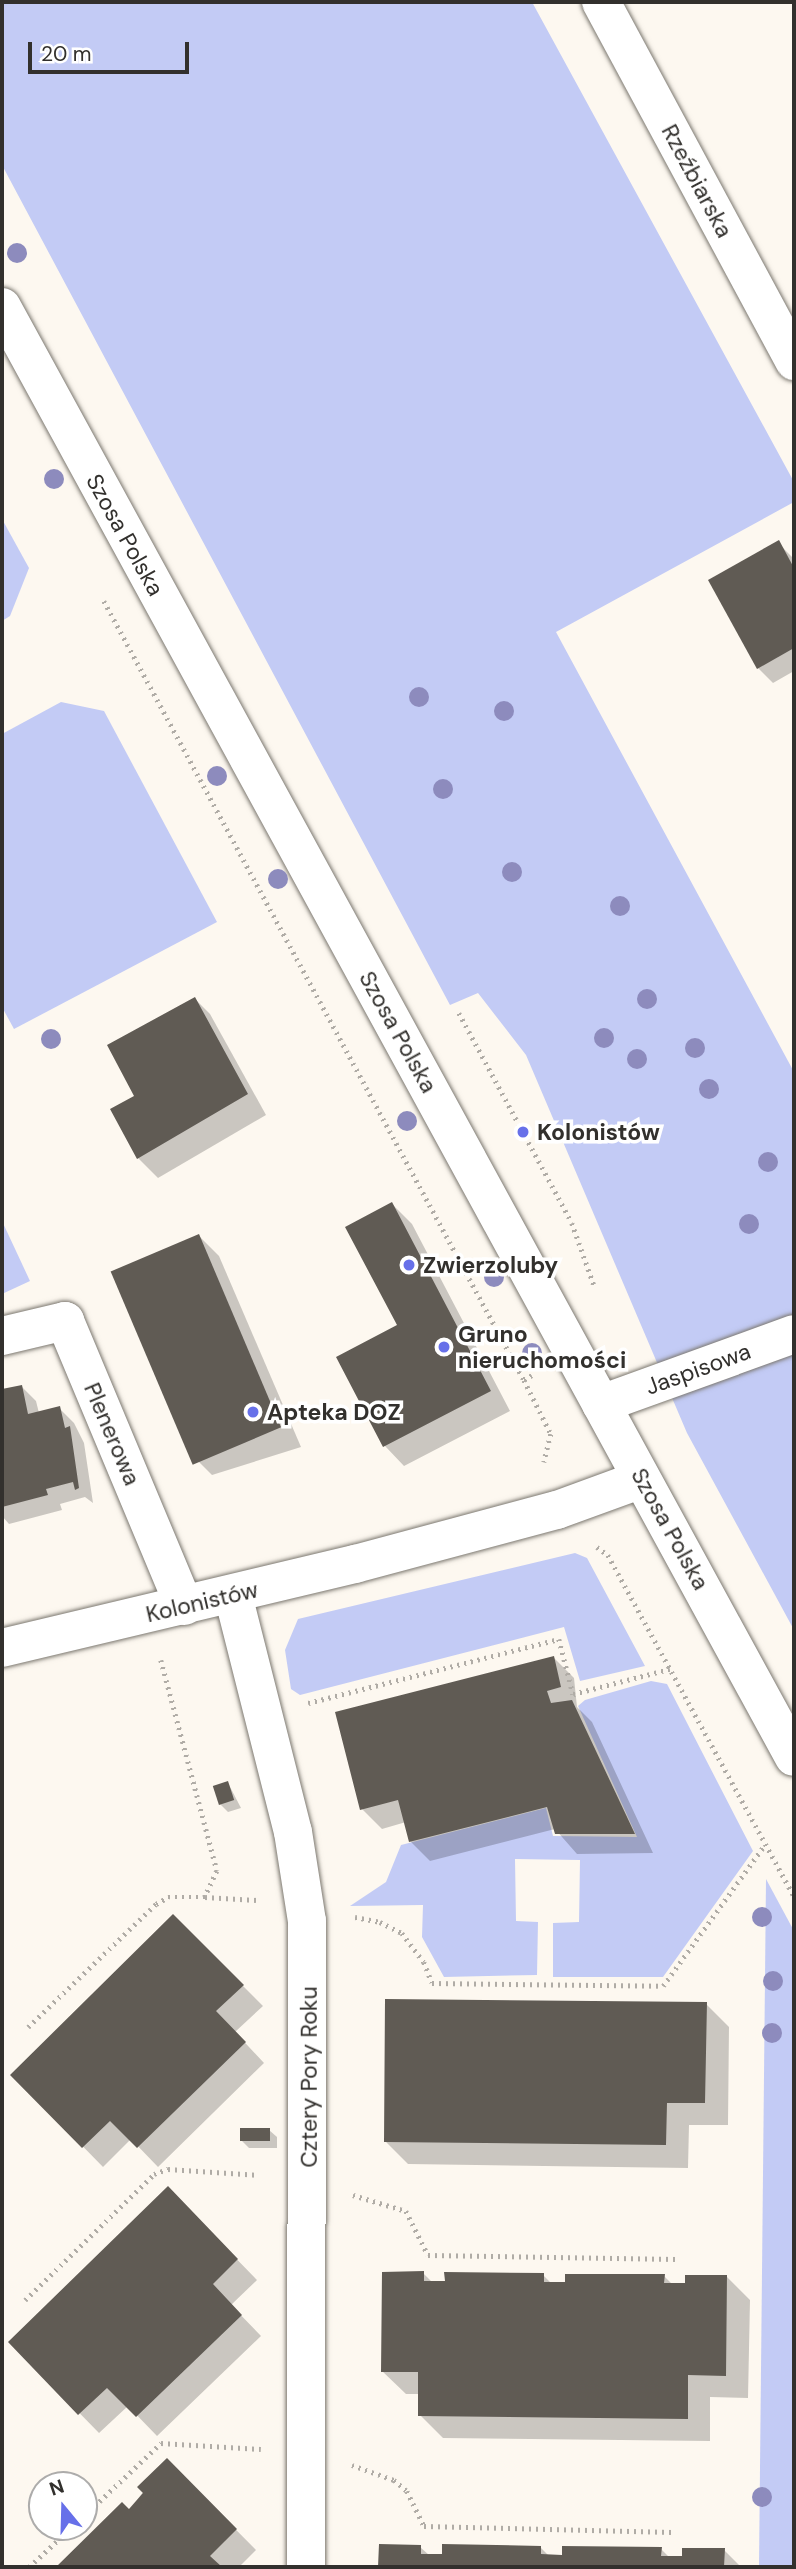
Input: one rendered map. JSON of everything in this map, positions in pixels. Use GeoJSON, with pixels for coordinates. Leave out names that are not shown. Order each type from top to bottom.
{"type":"FeatureCollection","features":[{"type":"Feature","properties":{"kind":"street","name":"Rzeźbiarska"},"geometry":{"type":"LineString","coordinates":[[601,2],[794,361]]}},
{"type":"Feature","properties":{"kind":"street","name":"Szosa Polska"},"geometry":{"type":"LineString","coordinates":[[2,307],[794,1757]]}},
{"type":"Feature","properties":{"kind":"street","name":"Plenerowa"},"geometry":{"type":"LineString","coordinates":[[2,1336],[65,1321],[184,1606]]}},
{"type":"Feature","properties":{"kind":"street","name":"Jaspisowa"},"geometry":{"type":"LineString","coordinates":[[601,1404],[794,1334]]}},
{"type":"Feature","properties":{"kind":"street","name":"Kolonistów"},"geometry":{"type":"LineString","coordinates":[[2,1648],[233,1595],[557,1510],[642,1479]]}},
{"type":"Feature","properties":{"kind":"street","name":"Cztery Pory Roku"},"geometry":{"type":"LineString","coordinates":[[233,1595],[293,1832],[306,1911],[306,2567]]}},
{"type":"Feature","properties":{"kind":"path"},"geometry":{"type":"LineString","coordinates":[[524,1380],[551,1434],[544,1462],[536,1472]]}},
{"type":"Feature","properties":{"kind":"path"},"geometry":{"type":"LineString","coordinates":[[587,1547],[599,1547],[608,1555],[764,1846],[794,1896]]}},
{"type":"Feature","properties":{"kind":"path"},"geometry":{"type":"LineString","coordinates":[[263,1714],[559,1640],[573,1694],[670,1669]]}},
{"type":"Feature","properties":{"kind":"path"},"geometry":{"type":"LineString","coordinates":[[160,1658],[216,1871],[205,1897]]}},
{"type":"Feature","properties":{"kind":"path"},"geometry":{"type":"LineString","coordinates":[[28,2027],[156,1904],[168,1897],[244,1898],[306,1911],[365,1918],[402,1933],[424,1962],[432,1983],[663,1986],[764,1846]]}},
{"type":"Feature","properties":{"kind":"path"},"geometry":{"type":"LineString","coordinates":[[98,2503],[161,2443],[238,2445],[307,2456],[379,2472],[407,2491],[424,2526],[672,2532]]}},
{"type":"Feature","properties":{"kind":"path"},"geometry":{"type":"LineString","coordinates":[[29,2567],[57,2541]]}},
{"type":"Feature","properties":{"kind":"shaded area"},"geometry":{"type":"Polygon","coordinates":[[[2,2],[532,2],[794,482],[794,502],[556,632],[794,1072],[794,1630],[687,1433],[526,1055],[478,993],[450,1005],[2,165],[2,2]]]}},
{"type":"Feature","properties":{"kind":"shaded area"},"geometry":{"type":"Polygon","coordinates":[[[2,519],[29,568],[10,616],[2,621],[2,519]]]}},
{"type":"Feature","properties":{"kind":"shaded area"},"geometry":{"type":"Polygon","coordinates":[[[61,702],[104,711],[217,922],[14,1029],[2,1007],[2,734],[61,702]]]}},
{"type":"Feature","properties":{"kind":"shaded area"},"geometry":{"type":"Polygon","coordinates":[[[2,1221],[30,1281],[2,1294],[2,1221]]]}},
{"type":"Feature","properties":{"kind":"shaded area"},"geometry":{"type":"Polygon","coordinates":[[[575,1553],[587,1558],[645,1666],[580,1681],[564,1627],[300,1695],[291,1689],[285,1650],[298,1619],[575,1553]]]}},
{"type":"Feature","properties":{"kind":"shaded area"},"geometry":{"type":"Polygon","coordinates":[[[651,1681],[667,1684],[753,1851],[663,1977],[553,1977],[553,1923],[579,1922],[580,1860],[515,1859],[516,1921],[538,1922],[537,1975],[444,1977],[422,1937],[423,1905],[350,1906],[386,1882],[401,1845],[546,1808],[553,1836],[637,1837],[578,1706],[585,1700],[651,1681]]]}},
{"type":"Feature","properties":{"kind":"shaded area"},"geometry":{"type":"Polygon","coordinates":[[[766,1879],[794,1931],[794,2567],[759,2567],[766,1879]]]}},
{"type":"Feature","properties":{"kind":"building"},"geometry":{"type":"Polygon","coordinates":[[[779,540],[794,568],[794,648],[757,669],[708,580],[779,540]]]}},
{"type":"Feature","properties":{"kind":"building"},"geometry":{"type":"Polygon","coordinates":[[[195,997],[248,1094],[137,1159],[110,1109],[134,1096],[107,1045],[195,997]]]}},
{"type":"Feature","properties":{"kind":"building"},"geometry":{"type":"Polygon","coordinates":[[[392,1202],[491,1391],[383,1447],[336,1357],[397,1325],[345,1227],[392,1202]]]}},
{"type":"Feature","properties":{"kind":"building"},"geometry":{"type":"Polygon","coordinates":[[[199,1234],[281,1427],[193,1465],[111,1272],[199,1234]]]}},
{"type":"Feature","properties":{"kind":"building"},"geometry":{"type":"Polygon","coordinates":[[[22,1385],[28,1414],[60,1406],[65,1428],[70,1426],[79,1488],[75,1490],[73,1482],[46,1489],[48,1495],[2,1507],[2,1389],[22,1385]]]}},
{"type":"Feature","properties":{"kind":"building"},"geometry":{"type":"Polygon","coordinates":[[[554,1656],[561,1687],[547,1691],[551,1703],[572,1700],[635,1834],[555,1834],[547,1807],[409,1842],[398,1800],[360,1810],[335,1712],[554,1656]]]}},
{"type":"Feature","properties":{"kind":"building"},"geometry":{"type":"Polygon","coordinates":[[[228,1781],[234,1800],[219,1805],[213,1786],[228,1781]]]}},
{"type":"Feature","properties":{"kind":"building"},"geometry":{"type":"Polygon","coordinates":[[[173,1914],[244,1985],[216,2011],[246,2042],[137,2148],[110,2121],[82,2148],[10,2075],[173,1914]]]}},
{"type":"Feature","properties":{"kind":"building"},"geometry":{"type":"Polygon","coordinates":[[[385,1999],[707,2002],[705,2103],[667,2103],[666,2145],[384,2142],[385,1999]]]}},
{"type":"Feature","properties":{"kind":"building"},"geometry":{"type":"Polygon","coordinates":[[[240,2128],[270,2128],[270,2141],[240,2141],[240,2128]]]}},
{"type":"Feature","properties":{"kind":"building"},"geometry":{"type":"Polygon","coordinates":[[[168,2186],[238,2259],[213,2284],[242,2315],[136,2417],[107,2388],[78,2415],[8,2342],[168,2186]]]}},
{"type":"Feature","properties":{"kind":"building"},"geometry":{"type":"Polygon","coordinates":[[[424,2271],[424,2281],[445,2281],[444,2272],[544,2273],[544,2282],[565,2282],[565,2274],[665,2274],[664,2283],[685,2283],[685,2275],[727,2275],[726,2376],[688,2375],[688,2419],[418,2416],[418,2372],[381,2372],[382,2272],[424,2271]]]}},
{"type":"Feature","properties":{"kind":"building"},"geometry":{"type":"Polygon","coordinates":[[[167,2458],[237,2529],[210,2556],[222,2567],[56,2567],[82,2541],[98,2541],[98,2526],[122,2502],[129,2509],[143,2493],[137,2487],[167,2458]]]}},
{"type":"Feature","properties":{"kind":"building"},"geometry":{"type":"Polygon","coordinates":[[[379,2544],[421,2545],[421,2554],[442,2554],[442,2544],[541,2546],[541,2554],[562,2555],[562,2546],[662,2547],[661,2556],[682,2556],[682,2548],[725,2548],[724,2567],[378,2567],[379,2544]]]}},
{"type":"Feature","properties":{"kind":"place","name":"Kolonistów"},"geometry":{"type":"Point","coordinates":[523,1132]}},
{"type":"Feature","properties":{"kind":"place","name":"Zwierzoluby"},"geometry":{"type":"Point","coordinates":[409,1265]}},
{"type":"Feature","properties":{"kind":"place","name":"Gruno nieruchomości"},"geometry":{"type":"Point","coordinates":[444,1347]}},
{"type":"Feature","properties":{"kind":"place","name":"Apteka DOZ"},"geometry":{"type":"Point","coordinates":[253,1412]}}]}
